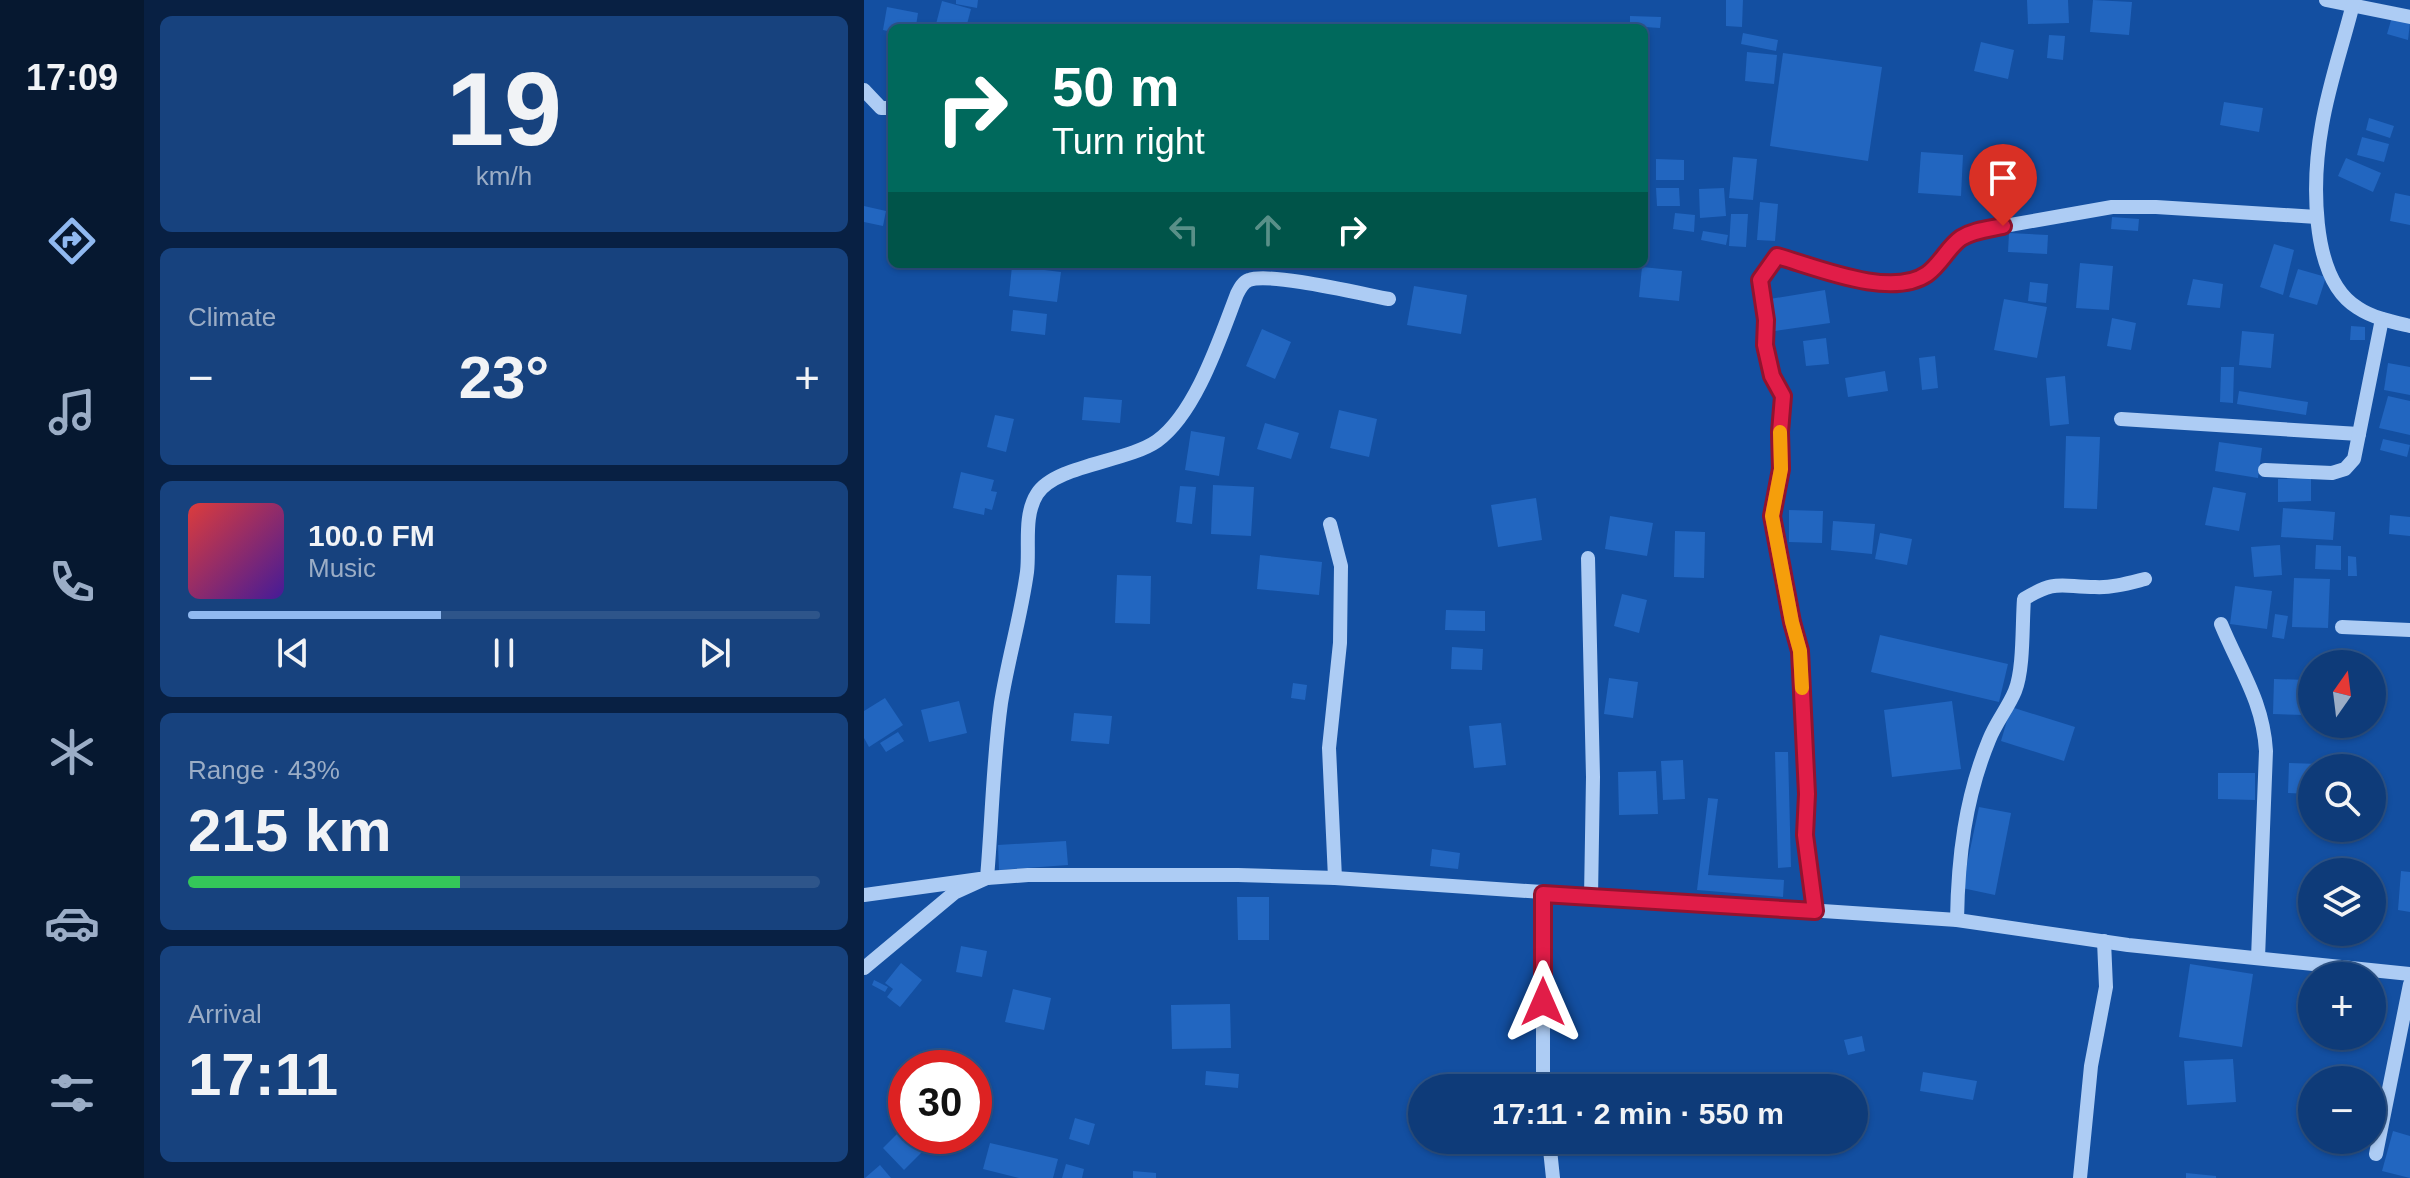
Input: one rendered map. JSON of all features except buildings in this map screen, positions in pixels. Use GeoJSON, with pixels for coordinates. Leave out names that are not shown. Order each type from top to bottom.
{"type":"FeatureCollection","features":[{"type":"Feature","properties":{"kind":"street"},"geometry":{"type":"LineString","coordinates":[[2326,0],[2353,3],[2410,17]]}},
{"type":"Feature","properties":{"kind":"street"},"geometry":{"type":"LineString","coordinates":[[2353,3],[2322,125],[2317,217],[2320,246],[2338,288],[2356,308],[2410,326]]}},
{"type":"Feature","properties":{"kind":"street"},"geometry":{"type":"LineString","coordinates":[[864,90],[881,108],[888,108]]}},
{"type":"Feature","properties":{"kind":"street"},"geometry":{"type":"LineString","coordinates":[[1815,911],[1805,835],[1807,794],[1800,651],[1772,516],[1781,469],[1783,396],[1772,376],[1765,345],[1766,320],[1760,280],[1777,256],[1867,282],[1900,284],[1923,277],[1939,264],[1959,239],[1976,231],[2112,207],[2317,217]]}},
{"type":"Feature","properties":{"kind":"street"},"geometry":{"type":"LineString","coordinates":[[987,878],[1001,704],[1027,572],[1030,514],[1037,494],[1055,478],[1135,451],[1154,443],[1170,430],[1207,371],[1242,284],[1252,278],[1276,279],[1389,299]]}},
{"type":"Feature","properties":{"kind":"street"},"geometry":{"type":"LineString","coordinates":[[2265,470],[2332,473],[2345,469],[2354,459],[2382,319]]}},
{"type":"Feature","properties":{"kind":"street"},"geometry":{"type":"LineString","coordinates":[[2121,419],[2359,434]]}},
{"type":"Feature","properties":{"kind":"street"},"geometry":{"type":"LineString","coordinates":[[1330,524],[1341,566],[1340,643],[1329,748],[1335,878]]}},
{"type":"Feature","properties":{"kind":"street"},"geometry":{"type":"LineString","coordinates":[[1588,558],[1593,763],[1591,897]]}},
{"type":"Feature","properties":{"kind":"street"},"geometry":{"type":"LineString","coordinates":[[1957,920],[1958,863],[1963,828],[1988,743],[2015,690],[2020,666],[2024,599],[2044,586],[2067,584],[2095,587],[2145,579]]}},
{"type":"Feature","properties":{"kind":"street"},"geometry":{"type":"LineString","coordinates":[[2221,624],[2259,705],[2265,731],[2258,958]]}},
{"type":"Feature","properties":{"kind":"street"},"geometry":{"type":"LineString","coordinates":[[2342,627],[2410,630]]}},
{"type":"Feature","properties":{"kind":"street"},"geometry":{"type":"LineString","coordinates":[[864,895],[987,878],[1073,875],[1335,878],[1957,920],[2104,941],[2410,974]]}},
{"type":"Feature","properties":{"kind":"street"},"geometry":{"type":"LineString","coordinates":[[864,968],[954,893],[987,878]]}},
{"type":"Feature","properties":{"kind":"street"},"geometry":{"type":"LineString","coordinates":[[1543,894],[1543,1074]]}},
{"type":"Feature","properties":{"kind":"street"},"geometry":{"type":"LineString","coordinates":[[2080,1178],[2091,1066],[2106,987],[2104,941]]}},
{"type":"Feature","properties":{"kind":"street"},"geometry":{"type":"LineString","coordinates":[[2386,1104],[2410,984]]}},
{"type":"Feature","properties":{"kind":"street"},"geometry":{"type":"LineString","coordinates":[[1550,1154],[1553,1178]]}},
{"type":"Feature","properties":{"kind":"slow traffic"},"geometry":{"type":"LineString","coordinates":[[1780,432],[1781,469],[1772,516],[1800,651],[1802,688]]}},
{"type":"Feature","properties":{"kind":"route"},"geometry":{"type":"LineString","coordinates":[[1543,1002],[1543,894],[1815,911],[1805,835],[1807,794],[1800,651],[1772,516],[1781,469],[1783,396],[1772,376],[1765,345],[1766,320],[1760,280],[1777,256],[1867,282],[1900,284],[1923,277],[1939,264],[1959,239],[1976,231],[2003,226]]}}]}
